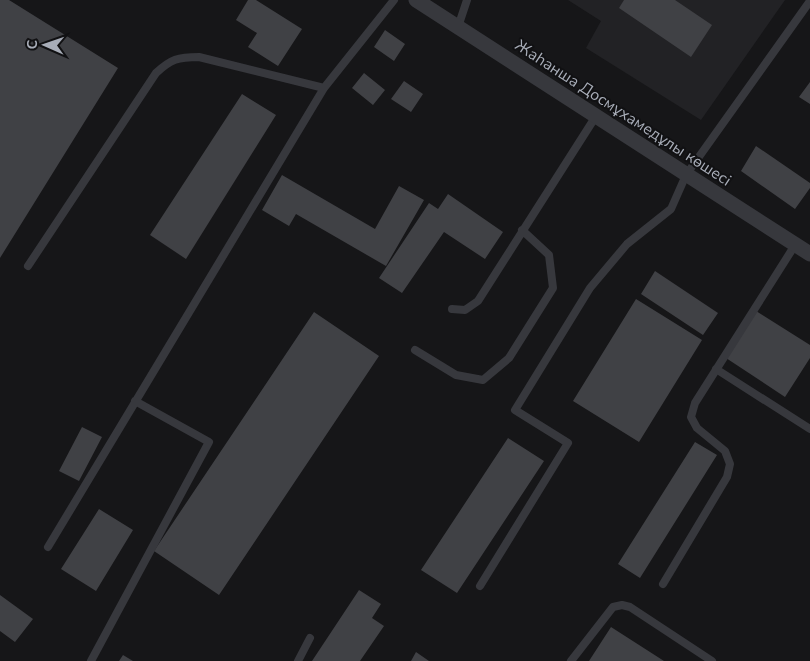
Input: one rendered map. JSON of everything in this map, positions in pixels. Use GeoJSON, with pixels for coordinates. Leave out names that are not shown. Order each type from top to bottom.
{"type":"FeatureCollection","features":[{"type":"Feature","properties":{"kind":"street","name":"Жаһанша Досмұхамедұлы көшесі"},"geometry":{"type":"LineString","coordinates":[[416,0],[810,254]]}},
{"type":"Feature","properties":{"kind":"lane"},"geometry":{"type":"LineString","coordinates":[[48,546],[324,88],[394,0]]}},
{"type":"Feature","properties":{"kind":"lane"},"geometry":{"type":"LineString","coordinates":[[458,27],[468,0]]}},
{"type":"Feature","properties":{"kind":"lane"},"geometry":{"type":"LineString","coordinates":[[480,586],[568,443],[515,410],[590,288],[627,244],[671,209],[686,174],[810,1]]}},
{"type":"Feature","properties":{"kind":"lane"},"geometry":{"type":"LineString","coordinates":[[28,266],[156,73],[166,64],[180,57],[198,57],[324,88]]}},
{"type":"Feature","properties":{"kind":"lane"},"geometry":{"type":"LineString","coordinates":[[452,309],[465,310],[478,300],[596,116]]}},
{"type":"Feature","properties":{"kind":"lane"},"geometry":{"type":"LineString","coordinates":[[415,350],[456,374],[483,380],[509,358],[553,288],[549,255],[522,230]]}},
{"type":"Feature","properties":{"kind":"lane"},"geometry":{"type":"LineString","coordinates":[[663,584],[727,477],[729,470],[730,464],[725,451],[697,428],[691,417],[695,403],[795,245]]}},
{"type":"Feature","properties":{"kind":"lane"},"geometry":{"type":"LineString","coordinates":[[716,369],[810,430]]}},
{"type":"Feature","properties":{"kind":"lane"},"geometry":{"type":"LineString","coordinates":[[91,661],[209,442],[136,401]]}},
{"type":"Feature","properties":{"kind":"lane"},"geometry":{"type":"LineString","coordinates":[[571,661],[613,607],[622,605],[630,607],[712,661]]}},
{"type":"Feature","properties":{"kind":"lane"},"geometry":{"type":"LineString","coordinates":[[298,661],[310,638]]}},
{"type":"Feature","properties":{"kind":"shaded area"},"geometry":{"type":"Polygon","coordinates":[[[568,0],[785,0],[701,120],[586,48],[601,21],[568,0]]]}},
{"type":"Feature","properties":{"kind":"building"},"geometry":{"type":"Polygon","coordinates":[[[0,0],[9,0],[118,68],[0,258],[0,0]]]}},
{"type":"Feature","properties":{"kind":"building"},"geometry":{"type":"Polygon","coordinates":[[[248,0],[256,0],[302,29],[278,66],[248,47],[257,33],[236,20],[248,0]]]}},
{"type":"Feature","properties":{"kind":"building"},"geometry":{"type":"Polygon","coordinates":[[[624,0],[675,0],[712,25],[691,57],[619,8],[624,0]]]}},
{"type":"Feature","properties":{"kind":"building"},"geometry":{"type":"Polygon","coordinates":[[[385,30],[405,44],[394,61],[374,47],[385,30]]]}},
{"type":"Feature","properties":{"kind":"building"},"geometry":{"type":"Polygon","coordinates":[[[364,73],[385,90],[373,105],[352,88],[364,73]]]}},
{"type":"Feature","properties":{"kind":"building"},"geometry":{"type":"Polygon","coordinates":[[[404,81],[423,94],[411,112],[391,99],[404,81]]]}},
{"type":"Feature","properties":{"kind":"building"},"geometry":{"type":"Polygon","coordinates":[[[810,82],[810,104],[799,97],[810,82]]]}},
{"type":"Feature","properties":{"kind":"building"},"geometry":{"type":"Polygon","coordinates":[[[242,94],[276,115],[186,259],[150,235],[242,94]]]}},
{"type":"Feature","properties":{"kind":"building"},"geometry":{"type":"Polygon","coordinates":[[[756,146],[810,183],[810,188],[795,209],[741,171],[756,146]]]}},
{"type":"Feature","properties":{"kind":"building"},"geometry":{"type":"Polygon","coordinates":[[[282,175],[375,229],[399,186],[424,200],[386,266],[296,214],[289,226],[262,210],[282,175]]]}},
{"type":"Feature","properties":{"kind":"building"},"geometry":{"type":"Polygon","coordinates":[[[448,194],[503,232],[485,259],[444,232],[402,293],[379,278],[429,203],[438,209],[448,194]]]}},
{"type":"Feature","properties":{"kind":"building"},"geometry":{"type":"Polygon","coordinates":[[[655,271],[718,313],[703,335],[641,294],[655,271]]]}},
{"type":"Feature","properties":{"kind":"building"},"geometry":{"type":"Polygon","coordinates":[[[636,299],[702,340],[639,442],[573,401],[636,299]]]}},
{"type":"Feature","properties":{"kind":"building"},"geometry":{"type":"Polygon","coordinates":[[[756,311],[810,345],[810,358],[785,397],[726,358],[756,311]]]}},
{"type":"Feature","properties":{"kind":"building"},"geometry":{"type":"Polygon","coordinates":[[[314,312],[379,356],[219,595],[154,551],[314,312]]]}},
{"type":"Feature","properties":{"kind":"building"},"geometry":{"type":"Polygon","coordinates":[[[82,427],[102,437],[79,481],[59,471],[82,427]]]}},
{"type":"Feature","properties":{"kind":"building"},"geometry":{"type":"Polygon","coordinates":[[[508,438],[544,461],[457,593],[421,570],[508,438]]]}},
{"type":"Feature","properties":{"kind":"building"},"geometry":{"type":"Polygon","coordinates":[[[695,442],[717,455],[640,578],[618,564],[695,442]]]}},
{"type":"Feature","properties":{"kind":"building"},"geometry":{"type":"Polygon","coordinates":[[[99,509],[133,530],[96,591],[61,569],[99,509]]]}},
{"type":"Feature","properties":{"kind":"building"},"geometry":{"type":"Polygon","coordinates":[[[359,590],[381,604],[372,618],[384,626],[360,661],[312,661],[359,590]]]}},
{"type":"Feature","properties":{"kind":"building"},"geometry":{"type":"Polygon","coordinates":[[[0,595],[33,619],[15,642],[0,631],[0,595]]]}},
{"type":"Feature","properties":{"kind":"building"},"geometry":{"type":"Polygon","coordinates":[[[611,627],[664,661],[589,661],[611,627]]]}},
{"type":"Feature","properties":{"kind":"building"},"geometry":{"type":"Polygon","coordinates":[[[416,652],[429,661],[411,661],[416,652]]]}},
{"type":"Feature","properties":{"kind":"building"},"geometry":{"type":"Polygon","coordinates":[[[123,655],[133,661],[119,661],[123,655]]]}}]}
